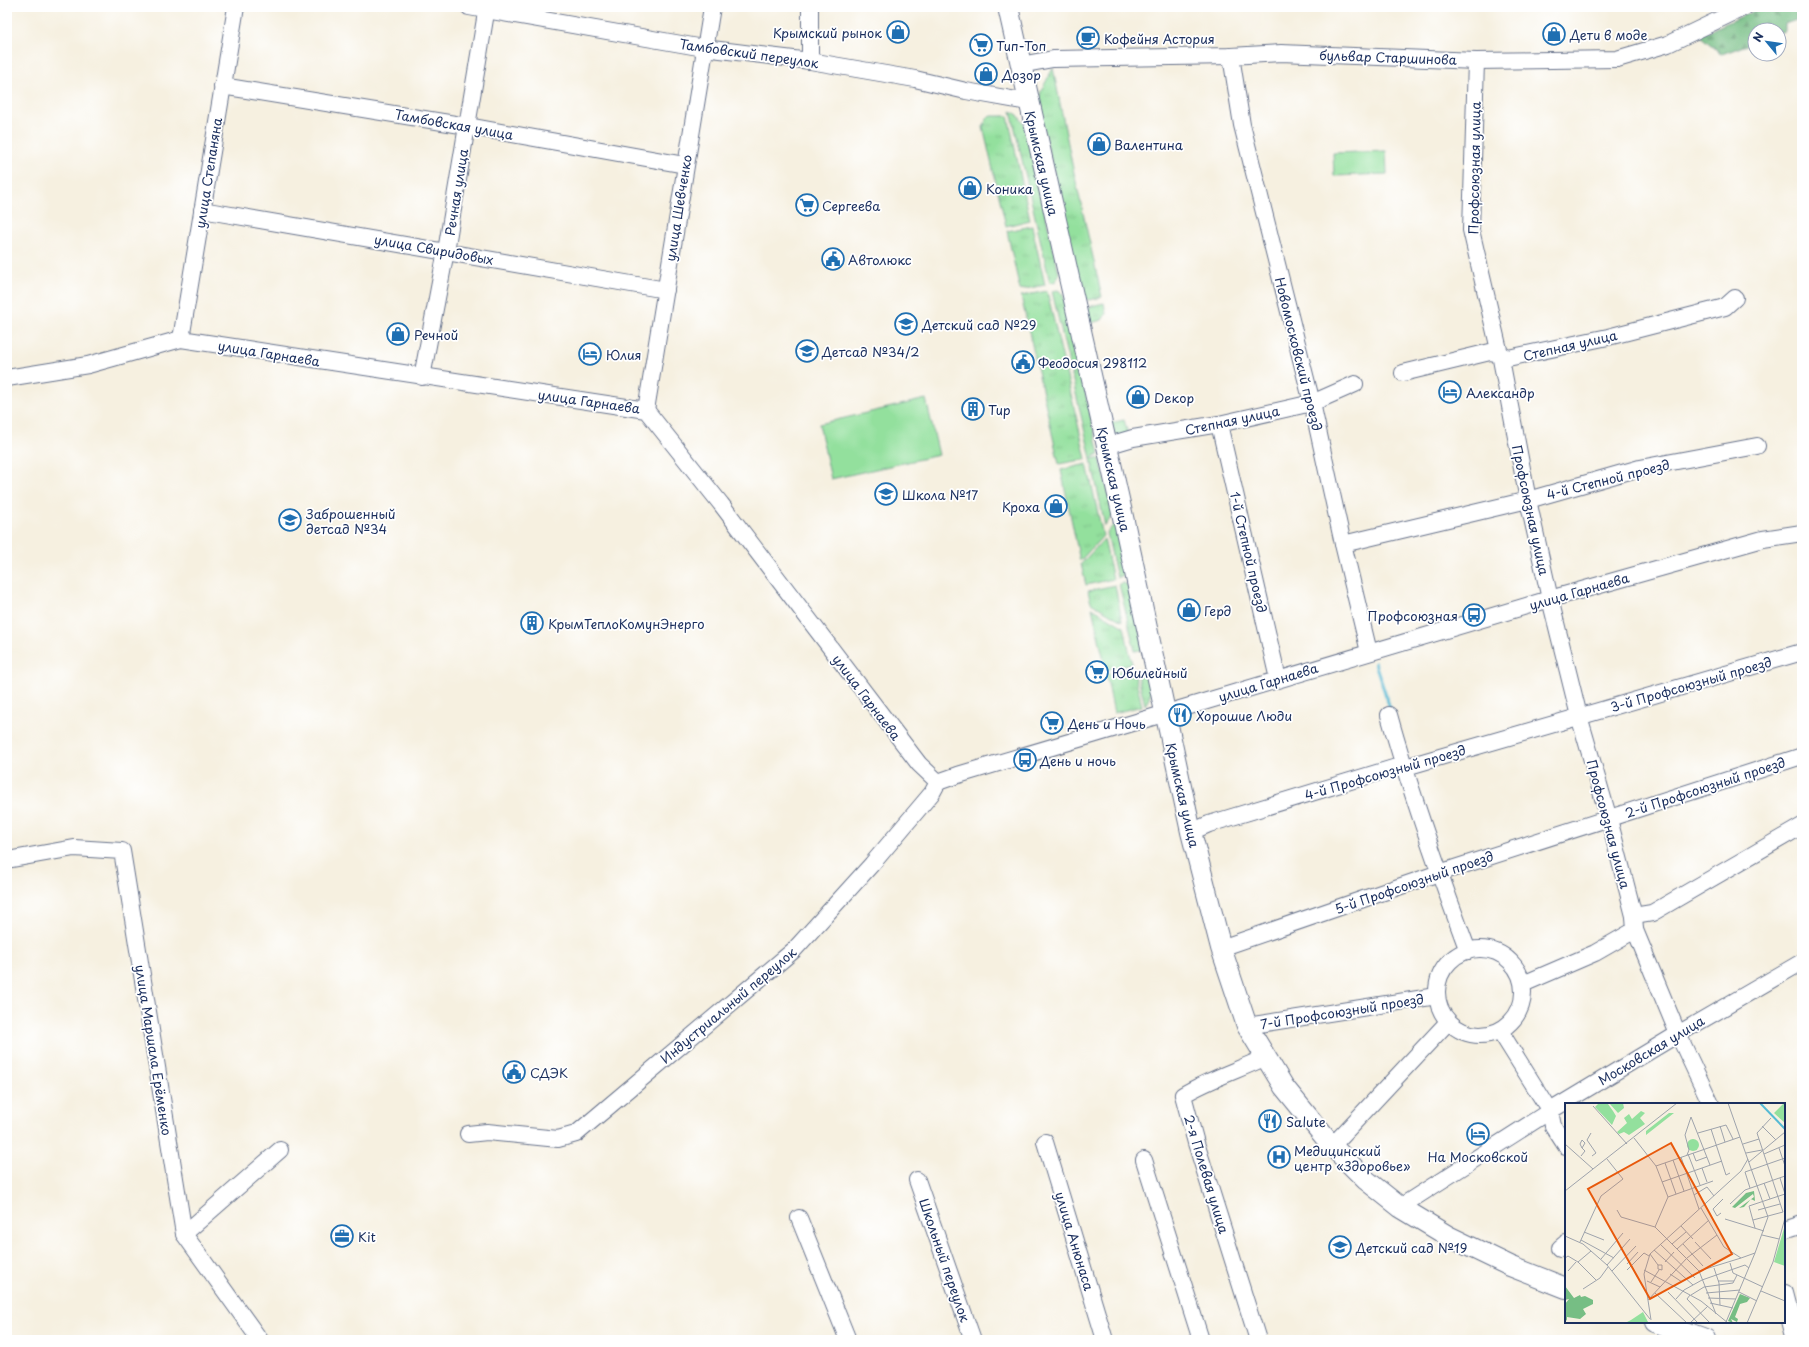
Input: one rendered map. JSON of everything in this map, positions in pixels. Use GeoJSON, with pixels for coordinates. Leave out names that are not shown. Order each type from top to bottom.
{"type":"FeatureCollection","features":[{"type":"Feature","properties":{"kind":"main road","name":"Крымская улица"},"geometry":{"type":"LineString","coordinates":[[1008,7],[1191,832],[1221,948],[1248,1026],[1284,1087],[1332,1146],[1366,1180],[1400,1207],[1448,1236],[1510,1266],[1565,1288]]}},
{"type":"Feature","properties":{"kind":"main road"},"geometry":{"type":"LineString","coordinates":[[1659,1323],[1705,1340]]}},
{"type":"Feature","properties":{"kind":"street","name":"улица Степаняна"},"geometry":{"type":"LineString","coordinates":[[181,339],[236,7]]}},
{"type":"Feature","properties":{"kind":"street","name":"Тамбовский переулок"},"geometry":{"type":"LineString","coordinates":[[469,7],[704,48],[810,61],[915,79],[966,91],[1028,102]]}},
{"type":"Feature","properties":{"kind":"street","name":"улица Шевченко"},"geometry":{"type":"LineString","coordinates":[[646,410],[704,48],[712,7]]}},
{"type":"Feature","properties":{"kind":"street"},"geometry":{"type":"LineString","coordinates":[[810,7],[810,61]]}},
{"type":"Feature","properties":{"kind":"street","name":"бульвар Старшинова"},"geometry":{"type":"LineString","coordinates":[[1020,65],[1052,59],[1231,56],[1280,53],[1476,61],[1617,59],[1668,44],[1745,7]]}},
{"type":"Feature","properties":{"kind":"street","name":"Речная улица"},"geometry":{"type":"LineString","coordinates":[[422,377],[446,251],[487,9]]}},
{"type":"Feature","properties":{"kind":"street","name":"Новомосковский проезд"},"geometry":{"type":"LineString","coordinates":[[1231,56],[1242,125],[1312,403],[1343,544],[1369,652]]}},
{"type":"Feature","properties":{"kind":"street","name":"Профсоюзная улица"},"geometry":{"type":"LineString","coordinates":[[1476,61],[1471,230],[1500,354],[1528,500],[1550,598],[1579,716],[1609,819],[1635,923],[1678,1034],[1711,1103]]}},
{"type":"Feature","properties":{"kind":"street","name":"Тамбовская улица"},"geometry":{"type":"LineString","coordinates":[[222,86],[467,126],[685,165]]}},
{"type":"Feature","properties":{"kind":"street","name":"улица Свиридовых"},"geometry":{"type":"LineString","coordinates":[[202,210],[666,290]]}},
{"type":"Feature","properties":{"kind":"street","name":"Степная улица"},"geometry":{"type":"LineString","coordinates":[[1403,373],[1490,352],[1500,354],[1508,358],[1608,337],[1725,307],[1735,298]]}},
{"type":"Feature","properties":{"kind":"street","name":"улица Гарнаева"},"geometry":{"type":"LineString","coordinates":[[7,378],[88,365],[181,339],[646,410],[726,510],[914,759],[938,782],[965,772],[1550,598],[1763,539],[1801,531]]}},
{"type":"Feature","properties":{"kind":"street","name":"Степная улица"},"geometry":{"type":"LineString","coordinates":[[1106,446],[1133,438],[1219,424],[1312,403],[1355,384]]}},
{"type":"Feature","properties":{"kind":"street","name":"1-й Степной проезд"},"geometry":{"type":"LineString","coordinates":[[1219,424],[1278,679]]}},
{"type":"Feature","properties":{"kind":"street","name":"4-й Степной проезд"},"geometry":{"type":"LineString","coordinates":[[1343,544],[1528,500],[1640,468],[1757,446]]}},
{"type":"Feature","properties":{"kind":"street","name":"3-й Профсоюзный проезд"},"geometry":{"type":"LineString","coordinates":[[1579,716],[1802,652]]}},
{"type":"Feature","properties":{"kind":"street"},"geometry":{"type":"LineString","coordinates":[[1389,715],[1403,765],[1439,873],[1468,950]]}},
{"type":"Feature","properties":{"kind":"street","name":"4-й Профсоюзный проезд"},"geometry":{"type":"LineString","coordinates":[[1191,832],[1209,824],[1403,765],[1409,766],[1579,716]]}},
{"type":"Feature","properties":{"kind":"street","name":"2-й Профсоюзный проезд"},"geometry":{"type":"LineString","coordinates":[[1609,819],[1802,756]]}},
{"type":"Feature","properties":{"kind":"street","name":"Индустриальный переулок"},"geometry":{"type":"LineString","coordinates":[[468,1134],[487,1132],[558,1139],[576,1134],[794,950],[875,860],[932,793],[938,782]]}},
{"type":"Feature","properties":{"kind":"street","name":"5-й Профсоюзный проезд"},"geometry":{"type":"LineString","coordinates":[[1221,948],[1439,873],[1609,819]]}},
{"type":"Feature","properties":{"kind":"street"},"geometry":{"type":"LineString","coordinates":[[1523,984],[1595,954],[1635,923],[1802,826]]}},
{"type":"Feature","properties":{"kind":"street","name":"улица Маршала Ерёменко"},"geometry":{"type":"LineString","coordinates":[[7,860],[74,848],[122,851],[184,1234],[260,1340]]}},
{"type":"Feature","properties":{"kind":"street"},"geometry":{"type":"LineString","coordinates":[[1486,949],[1503,955],[1516,967],[1523,984],[1522,1002],[1514,1019],[1500,1031],[1482,1035],[1464,1032],[1448,1022],[1440,1010],[1437,996],[1438,981],[1444,968],[1454,957],[1468,950],[1486,949]]}},
{"type":"Feature","properties":{"kind":"street","name":"Московская улица"},"geometry":{"type":"LineString","coordinates":[[1400,1207],[1550,1111],[1802,962]]}},
{"type":"Feature","properties":{"kind":"street","name":"7-й Профсоюзный проезд"},"geometry":{"type":"LineString","coordinates":[[1248,1026],[1437,996]]}},
{"type":"Feature","properties":{"kind":"street"},"geometry":{"type":"LineString","coordinates":[[1332,1146],[1448,1022]]}},
{"type":"Feature","properties":{"kind":"street"},"geometry":{"type":"LineString","coordinates":[[1500,1031],[1550,1111],[1553,1126],[1565,1144]]}},
{"type":"Feature","properties":{"kind":"street","name":"2-я Полевая улица"},"geometry":{"type":"LineString","coordinates":[[1258,1340],[1196,1143],[1183,1095],[1200,1085],[1266,1057]]}},
{"type":"Feature","properties":{"kind":"street","name":"улица Анюнаса"},"geometry":{"type":"LineString","coordinates":[[1045,1142],[1105,1340]]}},
{"type":"Feature","properties":{"kind":"street"},"geometry":{"type":"LineString","coordinates":[[184,1234],[280,1150]]}},
{"type":"Feature","properties":{"kind":"street"},"geometry":{"type":"LineString","coordinates":[[1144,1160],[1201,1340]]}},
{"type":"Feature","properties":{"kind":"street","name":"Школьный переулок"},"geometry":{"type":"LineString","coordinates":[[917,1180],[973,1340]]}},
{"type":"Feature","properties":{"kind":"street"},"geometry":{"type":"LineString","coordinates":[[798,1218],[848,1340]]}},
{"type":"Feature","properties":{"kind":"street"},"geometry":{"type":"LineString","coordinates":[[1785,1230],[1802,1224]]}},
{"type":"Feature","properties":{"kind":"street"},"geometry":{"type":"LineString","coordinates":[[1785,1298],[1796,1340]]}},
{"type":"Feature","properties":{"kind":"green space"},"geometry":{"type":"Polygon","coordinates":[[[1763,7],[1802,7],[1802,18],[1787,23],[1787,22],[1747,22],[1747,45],[1722,54],[1699,35],[1763,7]]]}},
{"type":"Feature","properties":{"kind":"green space"},"geometry":{"type":"Polygon","coordinates":[[[1053,68],[1072,164],[1102,297],[1089,300],[1083,298],[1038,104],[1041,91],[1053,68]]]}},
{"type":"Feature","properties":{"kind":"green space"},"geometry":{"type":"Polygon","coordinates":[[[1011,111],[1018,115],[1025,125],[1059,274],[1056,281],[1050,283],[1011,111]]]}},
{"type":"Feature","properties":{"kind":"green space"},"geometry":{"type":"Polygon","coordinates":[[[1008,116],[1030,220],[1006,226],[983,127],[988,117],[1008,116]]]}},
{"type":"Feature","properties":{"kind":"green space"},"geometry":{"type":"Polygon","coordinates":[[[1386,151],[1387,174],[1334,176],[1333,153],[1386,151]]]}},
{"type":"Feature","properties":{"kind":"green space"},"geometry":{"type":"Polygon","coordinates":[[[1032,226],[1045,285],[1020,290],[1007,231],[1032,226]]]}},
{"type":"Feature","properties":{"kind":"green space"},"geometry":{"type":"Polygon","coordinates":[[[1058,290],[1063,294],[1099,454],[1091,458],[1052,291],[1058,290]]]}},
{"type":"Feature","properties":{"kind":"green space"},"geometry":{"type":"Polygon","coordinates":[[[1047,291],[1086,459],[1059,464],[1021,296],[1047,291]]]}},
{"type":"Feature","properties":{"kind":"green space"},"geometry":{"type":"Polygon","coordinates":[[[1104,303],[1106,314],[1102,320],[1087,324],[1086,314],[1088,308],[1104,303]]]}},
{"type":"Feature","properties":{"kind":"green space"},"geometry":{"type":"Polygon","coordinates":[[[926,399],[939,455],[831,479],[819,424],[926,399]]]}},
{"type":"Feature","properties":{"kind":"green space"},"geometry":{"type":"Polygon","coordinates":[[[1124,420],[1128,434],[1114,436],[1110,423],[1124,420]]]}},
{"type":"Feature","properties":{"kind":"green space"},"geometry":{"type":"Polygon","coordinates":[[[1091,459],[1100,459],[1114,514],[1105,526],[1091,459]]]}},
{"type":"Feature","properties":{"kind":"green space"},"geometry":{"type":"Polygon","coordinates":[[[1087,464],[1103,536],[1080,561],[1061,470],[1087,464]]]}},
{"type":"Feature","properties":{"kind":"green space"},"geometry":{"type":"Polygon","coordinates":[[[1116,522],[1126,571],[1122,576],[1117,578],[1107,533],[1116,522]]]}},
{"type":"Feature","properties":{"kind":"green space"},"geometry":{"type":"Polygon","coordinates":[[[1104,539],[1113,579],[1086,585],[1081,564],[1104,539]]]}},
{"type":"Feature","properties":{"kind":"green space"},"geometry":{"type":"Polygon","coordinates":[[[1123,583],[1128,585],[1145,649],[1135,651],[1119,584],[1123,583]]]}},
{"type":"Feature","properties":{"kind":"green space"},"geometry":{"type":"Polygon","coordinates":[[[1115,585],[1122,621],[1091,603],[1088,591],[1115,585]]]}},
{"type":"Feature","properties":{"kind":"green space"},"geometry":{"type":"Polygon","coordinates":[[[1092,608],[1124,627],[1132,664],[1106,670],[1092,608]]]}},
{"type":"Feature","properties":{"kind":"green space"},"geometry":{"type":"Polygon","coordinates":[[[1128,669],[1130,676],[1135,675],[1142,706],[1114,713],[1106,674],[1128,669]]]}},
{"type":"Feature","properties":{"kind":"green space"},"geometry":{"type":"Polygon","coordinates":[[[1148,672],[1151,690],[1148,701],[1145,705],[1138,676],[1148,672]]]}},
{"type":"Feature","properties":{"kind":"waterway"},"geometry":{"type":"LineString","coordinates":[[1375,663],[1391,711]]}},
{"type":"Feature","properties":{"kind":"place","name":"Крымский рынок"},"geometry":{"type":"Point","coordinates":[898,32]}},
{"type":"Feature","properties":{"kind":"place","name":"Дети в моде"},"geometry":{"type":"Point","coordinates":[1554,34]}},
{"type":"Feature","properties":{"kind":"place","name":"Кофейня Астория"},"geometry":{"type":"Point","coordinates":[1088,38]}},
{"type":"Feature","properties":{"kind":"place","name":"Тип-Топ"},"geometry":{"type":"Point","coordinates":[981,45]}},
{"type":"Feature","properties":{"kind":"place","name":"Дозор"},"geometry":{"type":"Point","coordinates":[986,74]}},
{"type":"Feature","properties":{"kind":"place","name":"Валентина"},"geometry":{"type":"Point","coordinates":[1099,144]}},
{"type":"Feature","properties":{"kind":"place","name":"Коника"},"geometry":{"type":"Point","coordinates":[970,188]}},
{"type":"Feature","properties":{"kind":"place","name":"Сергеева"},"geometry":{"type":"Point","coordinates":[807,205]}},
{"type":"Feature","properties":{"kind":"place","name":"Автолюкс"},"geometry":{"type":"Point","coordinates":[833,259]}},
{"type":"Feature","properties":{"kind":"place","name":"Детский сад №29"},"geometry":{"type":"Point","coordinates":[906,324]}},
{"type":"Feature","properties":{"kind":"place","name":"Речной"},"geometry":{"type":"Point","coordinates":[398,334]}},
{"type":"Feature","properties":{"kind":"place","name":"Детсад №34/2"},"geometry":{"type":"Point","coordinates":[807,351]}},
{"type":"Feature","properties":{"kind":"place","name":"Юлия"},"geometry":{"type":"Point","coordinates":[590,354]}},
{"type":"Feature","properties":{"kind":"place","name":"Феодосия 298112"},"geometry":{"type":"Point","coordinates":[1023,362]}},
{"type":"Feature","properties":{"kind":"place","name":"Александр"},"geometry":{"type":"Point","coordinates":[1450,392]}},
{"type":"Feature","properties":{"kind":"place","name":"Dекор"},"geometry":{"type":"Point","coordinates":[1138,397]}},
{"type":"Feature","properties":{"kind":"place","name":"Тир"},"geometry":{"type":"Point","coordinates":[973,409]}},
{"type":"Feature","properties":{"kind":"place","name":"Школа №17"},"geometry":{"type":"Point","coordinates":[886,494]}},
{"type":"Feature","properties":{"kind":"place","name":"Кроха"},"geometry":{"type":"Point","coordinates":[1056,506]}},
{"type":"Feature","properties":{"kind":"place","name":"Заброшенный детсад №34"},"geometry":{"type":"Point","coordinates":[290,520]}},
{"type":"Feature","properties":{"kind":"place","name":"Герд"},"geometry":{"type":"Point","coordinates":[1189,610]}},
{"type":"Feature","properties":{"kind":"place","name":"Профсоюзная"},"geometry":{"type":"Point","coordinates":[1474,615]}},
{"type":"Feature","properties":{"kind":"place","name":"КрымТеплоКомунЭнерго"},"geometry":{"type":"Point","coordinates":[532,623]}},
{"type":"Feature","properties":{"kind":"place","name":"Юбилейный"},"geometry":{"type":"Point","coordinates":[1097,672]}},
{"type":"Feature","properties":{"kind":"place","name":"Хорошие Люди"},"geometry":{"type":"Point","coordinates":[1180,715]}},
{"type":"Feature","properties":{"kind":"place","name":"День и Ночь"},"geometry":{"type":"Point","coordinates":[1052,723]}},
{"type":"Feature","properties":{"kind":"place","name":"День и ночь"},"geometry":{"type":"Point","coordinates":[1025,760]}},
{"type":"Feature","properties":{"kind":"place","name":"СДЭК"},"geometry":{"type":"Point","coordinates":[514,1072]}},
{"type":"Feature","properties":{"kind":"place","name":"Salute"},"geometry":{"type":"Point","coordinates":[1270,1121]}},
{"type":"Feature","properties":{"kind":"place","name":"На Московской"},"geometry":{"type":"Point","coordinates":[1478,1134]}},
{"type":"Feature","properties":{"kind":"place","name":"Медицинский центр «Здоровье»"},"geometry":{"type":"Point","coordinates":[1279,1157]}},
{"type":"Feature","properties":{"kind":"place","name":"Kit"},"geometry":{"type":"Point","coordinates":[342,1236]}},
{"type":"Feature","properties":{"kind":"place","name":"Детский сад №19"},"geometry":{"type":"Point","coordinates":[1340,1247]}}]}
